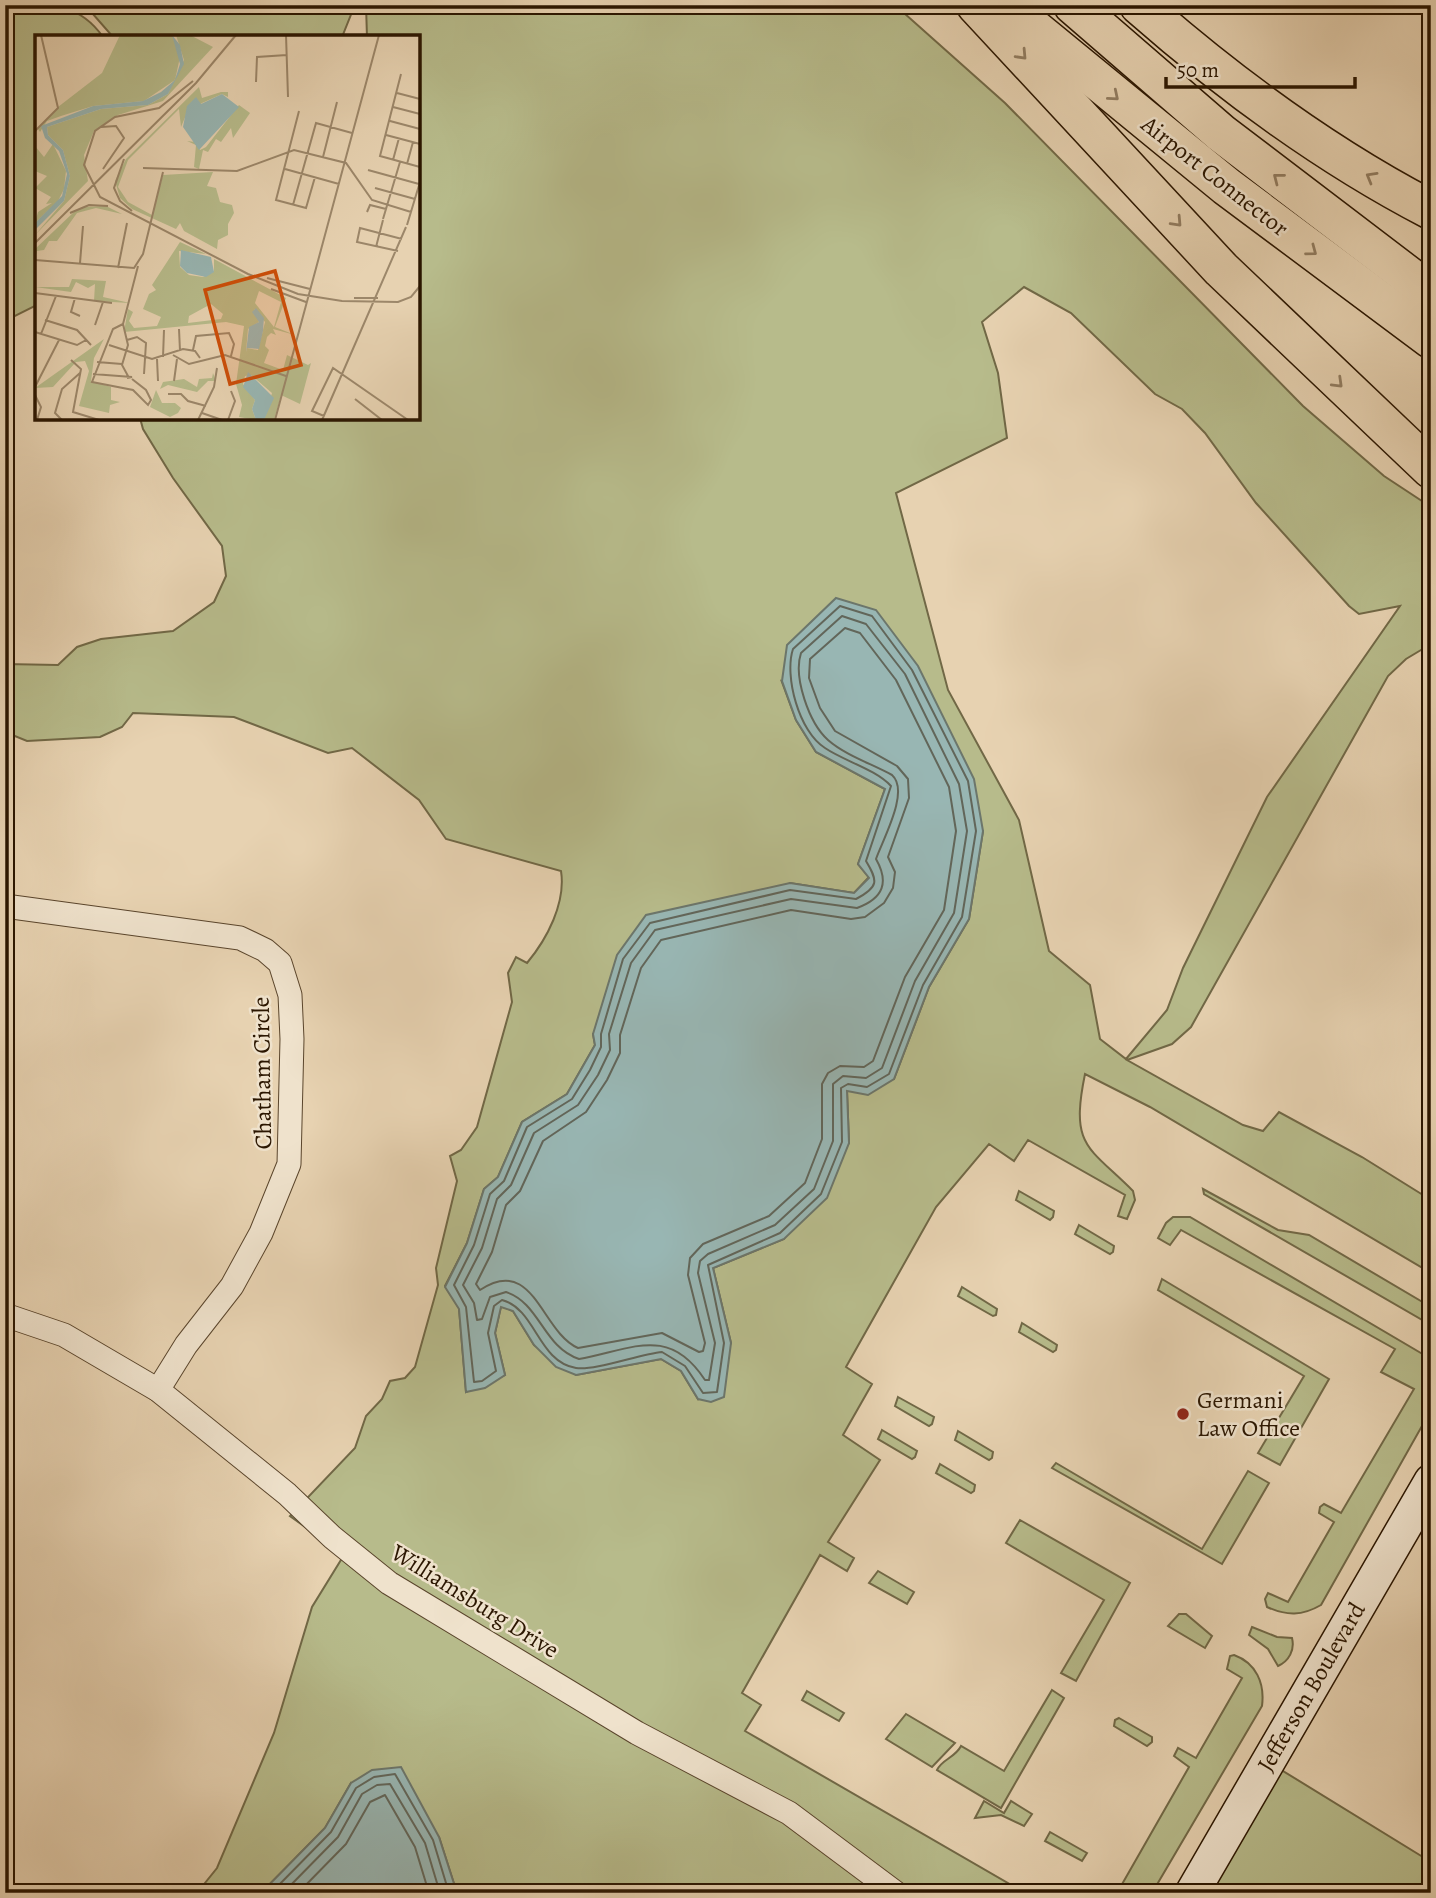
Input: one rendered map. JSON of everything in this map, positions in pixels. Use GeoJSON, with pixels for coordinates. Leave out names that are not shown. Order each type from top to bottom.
{"type":"FeatureCollection","features":[{"type":"Feature","properties":{"kind":"highway"},"geometry":{"type":"LineString","coordinates":[[976,5],[1221,269],[1431,469]]}},
{"type":"Feature","properties":{"kind":"highway","name":"Airport Connector"},"geometry":{"type":"LineString","coordinates":[[1005,5],[1226,186],[1431,339]]}},
{"type":"Feature","properties":{"kind":"highway","name":"Airport Connector"},"geometry":{"type":"LineString","coordinates":[[1073,5],[1221,133],[1431,293]]}},
{"type":"Feature","properties":{"kind":"highway"},"geometry":{"type":"LineString","coordinates":[[1139,5],[1214,69],[1308,137],[1431,210]]}},
{"type":"Feature","properties":{"kind":"main road","name":"Jefferson Boulevard"},"geometry":{"type":"LineString","coordinates":[[1192,1893],[1431,1482]]}},
{"type":"Feature","properties":{"kind":"street","name":"Chatham Circle"},"geometry":{"type":"LineString","coordinates":[[5,906],[240,938],[265,950],[280,963],[286,979],[292,1039],[289,1164],[261,1233],[232,1286],[186,1345],[158,1390]]}},
{"type":"Feature","properties":{"kind":"street","name":"Williamsburg Drive"},"geometry":{"type":"LineString","coordinates":[[5,1315],[64,1335],[158,1390],[287,1494],[332,1537],[389,1583],[637,1733],[789,1813],[896,1893]]}},
{"type":"Feature","properties":{"kind":"green space"},"geometry":{"type":"Polygon","coordinates":[[[5,5],[60,7],[82,16],[101,35],[35,35],[35,306],[5,321],[5,5]]]}},
{"type":"Feature","properties":{"kind":"green space"},"geometry":{"type":"Polygon","coordinates":[[[85,5],[354,5],[343,35],[111,35],[85,5]]]}},
{"type":"Feature","properties":{"kind":"green space"},"geometry":{"type":"Polygon","coordinates":[[[366,5],[895,5],[1005,103],[1303,406],[1384,476],[1431,507],[1431,644],[1406,659],[1388,676],[1191,1027],[1172,1044],[1127,1060],[1243,1125],[1263,1131],[1279,1112],[1362,1157],[1431,1200],[1431,1273],[1150,1107],[1085,1074],[1080,1117],[1082,1131],[1086,1143],[1094,1153],[1133,1191],[1135,1200],[1127,1219],[1118,1216],[1125,1195],[1028,1140],[1014,1161],[989,1144],[936,1207],[846,1367],[872,1384],[843,1435],[880,1460],[828,1542],[854,1558],[847,1571],[820,1555],[742,1693],[761,1705],[745,1731],[1025,1893],[457,1893],[439,1837],[351,1783],[325,1828],[261,1893],[197,1893],[217,1868],[274,1733],[312,1607],[344,1555],[290,1516],[355,1448],[366,1416],[382,1399],[390,1381],[405,1378],[415,1367],[438,1285],[436,1268],[457,1181],[450,1156],[461,1150],[477,1127],[512,1002],[508,973],[516,957],[527,963],[548,932],[558,908],[562,883],[561,871],[446,839],[419,800],[352,748],[328,753],[234,717],[133,713],[122,727],[100,737],[27,741],[5,732],[5,664],[58,665],[77,647],[101,639],[173,631],[214,602],[226,576],[222,546],[173,478],[143,429],[141,420],[420,420],[420,35],[367,35],[366,5]],[[1024,287],[982,322],[998,373],[1007,438],[896,493],[948,690],[1019,820],[1049,951],[1090,985],[1100,1039],[1126,1059],[1167,1010],[1183,968],[1267,797],[1400,606],[1359,614],[1349,606],[1256,503],[1205,433],[1182,409],[1155,394],[1071,313],[1024,287]],[[782,682],[796,720],[816,752],[885,789],[858,864],[869,877],[854,893],[790,883],[593,1034],[595,1045],[567,1094],[522,1122],[498,1177],[484,1189],[467,1243],[445,1286],[459,1308],[466,1392],[505,1375],[495,1333],[501,1306],[513,1311],[534,1345],[576,1375],[661,1359],[681,1371],[698,1399],[731,1343],[713,1268],[784,1239],[849,1143],[847,1090],[894,1079],[929,987],[969,919],[983,831],[782,682]]]}},
{"type":"Feature","properties":{"kind":"green space"},"geometry":{"type":"Polygon","coordinates":[[[1203,1189],[1278,1230],[1309,1235],[1431,1307],[1431,1325],[1204,1194],[1203,1189]]]}},
{"type":"Feature","properties":{"kind":"green space"},"geometry":{"type":"Polygon","coordinates":[[[1019,1191],[1054,1211],[1053,1217],[1050,1220],[1016,1200],[1019,1191]]]}},
{"type":"Feature","properties":{"kind":"green space"},"geometry":{"type":"Polygon","coordinates":[[[1173,1217],[1190,1217],[1431,1359],[1431,1410],[1321,1605],[1307,1611],[1294,1614],[1281,1612],[1267,1607],[1265,1599],[1268,1593],[1288,1602],[1334,1522],[1319,1513],[1320,1507],[1324,1504],[1341,1513],[1414,1389],[1381,1372],[1395,1349],[1181,1230],[1170,1245],[1158,1238],[1166,1223],[1173,1217]]]}},
{"type":"Feature","properties":{"kind":"green space"},"geometry":{"type":"Polygon","coordinates":[[[1079,1225],[1114,1246],[1113,1252],[1110,1254],[1075,1234],[1079,1225]]]}},
{"type":"Feature","properties":{"kind":"green space"},"geometry":{"type":"Polygon","coordinates":[[[1162,1279],[1329,1379],[1280,1465],[1258,1453],[1304,1376],[1158,1290],[1162,1279]]]}},
{"type":"Feature","properties":{"kind":"green space"},"geometry":{"type":"Polygon","coordinates":[[[962,1287],[997,1309],[996,1315],[993,1316],[958,1296],[962,1287]]]}},
{"type":"Feature","properties":{"kind":"green space"},"geometry":{"type":"Polygon","coordinates":[[[1022,1323],[1057,1345],[1056,1350],[1053,1352],[1019,1332],[1022,1323]]]}},
{"type":"Feature","properties":{"kind":"green space"},"geometry":{"type":"Polygon","coordinates":[[[898,1397],[934,1417],[932,1424],[929,1426],[895,1406],[898,1397]]]}},
{"type":"Feature","properties":{"kind":"green space"},"geometry":{"type":"Polygon","coordinates":[[[882,1430],[917,1451],[915,1457],[912,1459],[878,1439],[882,1430]]]}},
{"type":"Feature","properties":{"kind":"green space"},"geometry":{"type":"Polygon","coordinates":[[[958,1431],[993,1452],[992,1458],[989,1460],[955,1440],[958,1431]]]}},
{"type":"Feature","properties":{"kind":"green space"},"geometry":{"type":"Polygon","coordinates":[[[1056,1463],[1202,1549],[1248,1471],[1269,1483],[1222,1564],[1052,1468],[1056,1463]]]}},
{"type":"Feature","properties":{"kind":"green space"},"geometry":{"type":"Polygon","coordinates":[[[940,1464],[975,1485],[974,1491],[971,1493],[936,1473],[940,1464]]]}},
{"type":"Feature","properties":{"kind":"green space"},"geometry":{"type":"Polygon","coordinates":[[[1020,1520],[1130,1583],[1076,1681],[1061,1673],[1104,1600],[1006,1543],[1020,1520]]]}},
{"type":"Feature","properties":{"kind":"green space"},"geometry":{"type":"Polygon","coordinates":[[[878,1571],[914,1592],[907,1604],[869,1583],[878,1571]]]}},
{"type":"Feature","properties":{"kind":"green space"},"geometry":{"type":"Polygon","coordinates":[[[1179,1614],[1186,1614],[1212,1636],[1205,1648],[1168,1626],[1179,1614]]]}},
{"type":"Feature","properties":{"kind":"green space"},"geometry":{"type":"Polygon","coordinates":[[[1252,1627],[1277,1637],[1292,1638],[1292,1651],[1285,1661],[1278,1666],[1268,1649],[1249,1635],[1252,1627]]]}},
{"type":"Feature","properties":{"kind":"green space"},"geometry":{"type":"Polygon","coordinates":[[[1234,1655],[1248,1663],[1257,1675],[1262,1689],[1262,1706],[1152,1893],[1117,1893],[1189,1767],[1174,1756],[1178,1748],[1196,1758],[1242,1678],[1227,1669],[1230,1656],[1234,1655]]]}},
{"type":"Feature","properties":{"kind":"green space"},"geometry":{"type":"Polygon","coordinates":[[[1052,1690],[1064,1698],[1001,1808],[937,1770],[961,1746],[1004,1771],[1052,1690]]]}},
{"type":"Feature","properties":{"kind":"green space"},"geometry":{"type":"Polygon","coordinates":[[[807,1691],[844,1713],[839,1721],[802,1700],[807,1691]]]}},
{"type":"Feature","properties":{"kind":"green space"},"geometry":{"type":"Polygon","coordinates":[[[906,1714],[955,1743],[932,1767],[886,1739],[906,1714]]]}},
{"type":"Feature","properties":{"kind":"green space"},"geometry":{"type":"Polygon","coordinates":[[[1119,1718],[1152,1737],[1152,1742],[1147,1746],[1114,1726],[1115,1720],[1119,1718]]]}},
{"type":"Feature","properties":{"kind":"green space"},"geometry":{"type":"Polygon","coordinates":[[[1270,1763],[1431,1862],[1431,1893],[1194,1893],[1270,1763]]]}},
{"type":"Feature","properties":{"kind":"green space"},"geometry":{"type":"Polygon","coordinates":[[[984,1801],[1004,1813],[1011,1801],[1032,1814],[1024,1826],[1001,1815],[975,1818],[984,1801]]]}},
{"type":"Feature","properties":{"kind":"green space"},"geometry":{"type":"Polygon","coordinates":[[[1050,1832],[1087,1853],[1082,1861],[1045,1841],[1050,1832]]]}},
{"type":"Feature","properties":{"kind":"water"},"geometry":{"type":"Polygon","coordinates":[[[836,598],[876,610],[918,666],[974,779],[983,831],[969,919],[929,987],[894,1079],[868,1095],[847,1091],[849,1143],[827,1198],[784,1239],[713,1268],[731,1343],[724,1397],[711,1402],[698,1399],[681,1371],[661,1359],[576,1375],[556,1367],[534,1345],[513,1311],[501,1307],[495,1333],[505,1375],[485,1388],[466,1392],[459,1309],[445,1287],[467,1243],[484,1189],[498,1177],[522,1122],[567,1094],[595,1045],[593,1034],[617,955],[646,915],[790,883],[854,893],[869,878],[858,864],[885,789],[816,752],[796,720],[782,681],[787,645],[836,598]]]}},
{"type":"Feature","properties":{"kind":"water"},"geometry":{"type":"Polygon","coordinates":[[[401,1767],[439,1837],[457,1893],[261,1893],[325,1828],[351,1783],[372,1770],[401,1767]]]}},
{"type":"Feature","properties":{"kind":"place","name":"Germani Law Office"},"geometry":{"type":"Point","coordinates":[1183,1414]}}]}
